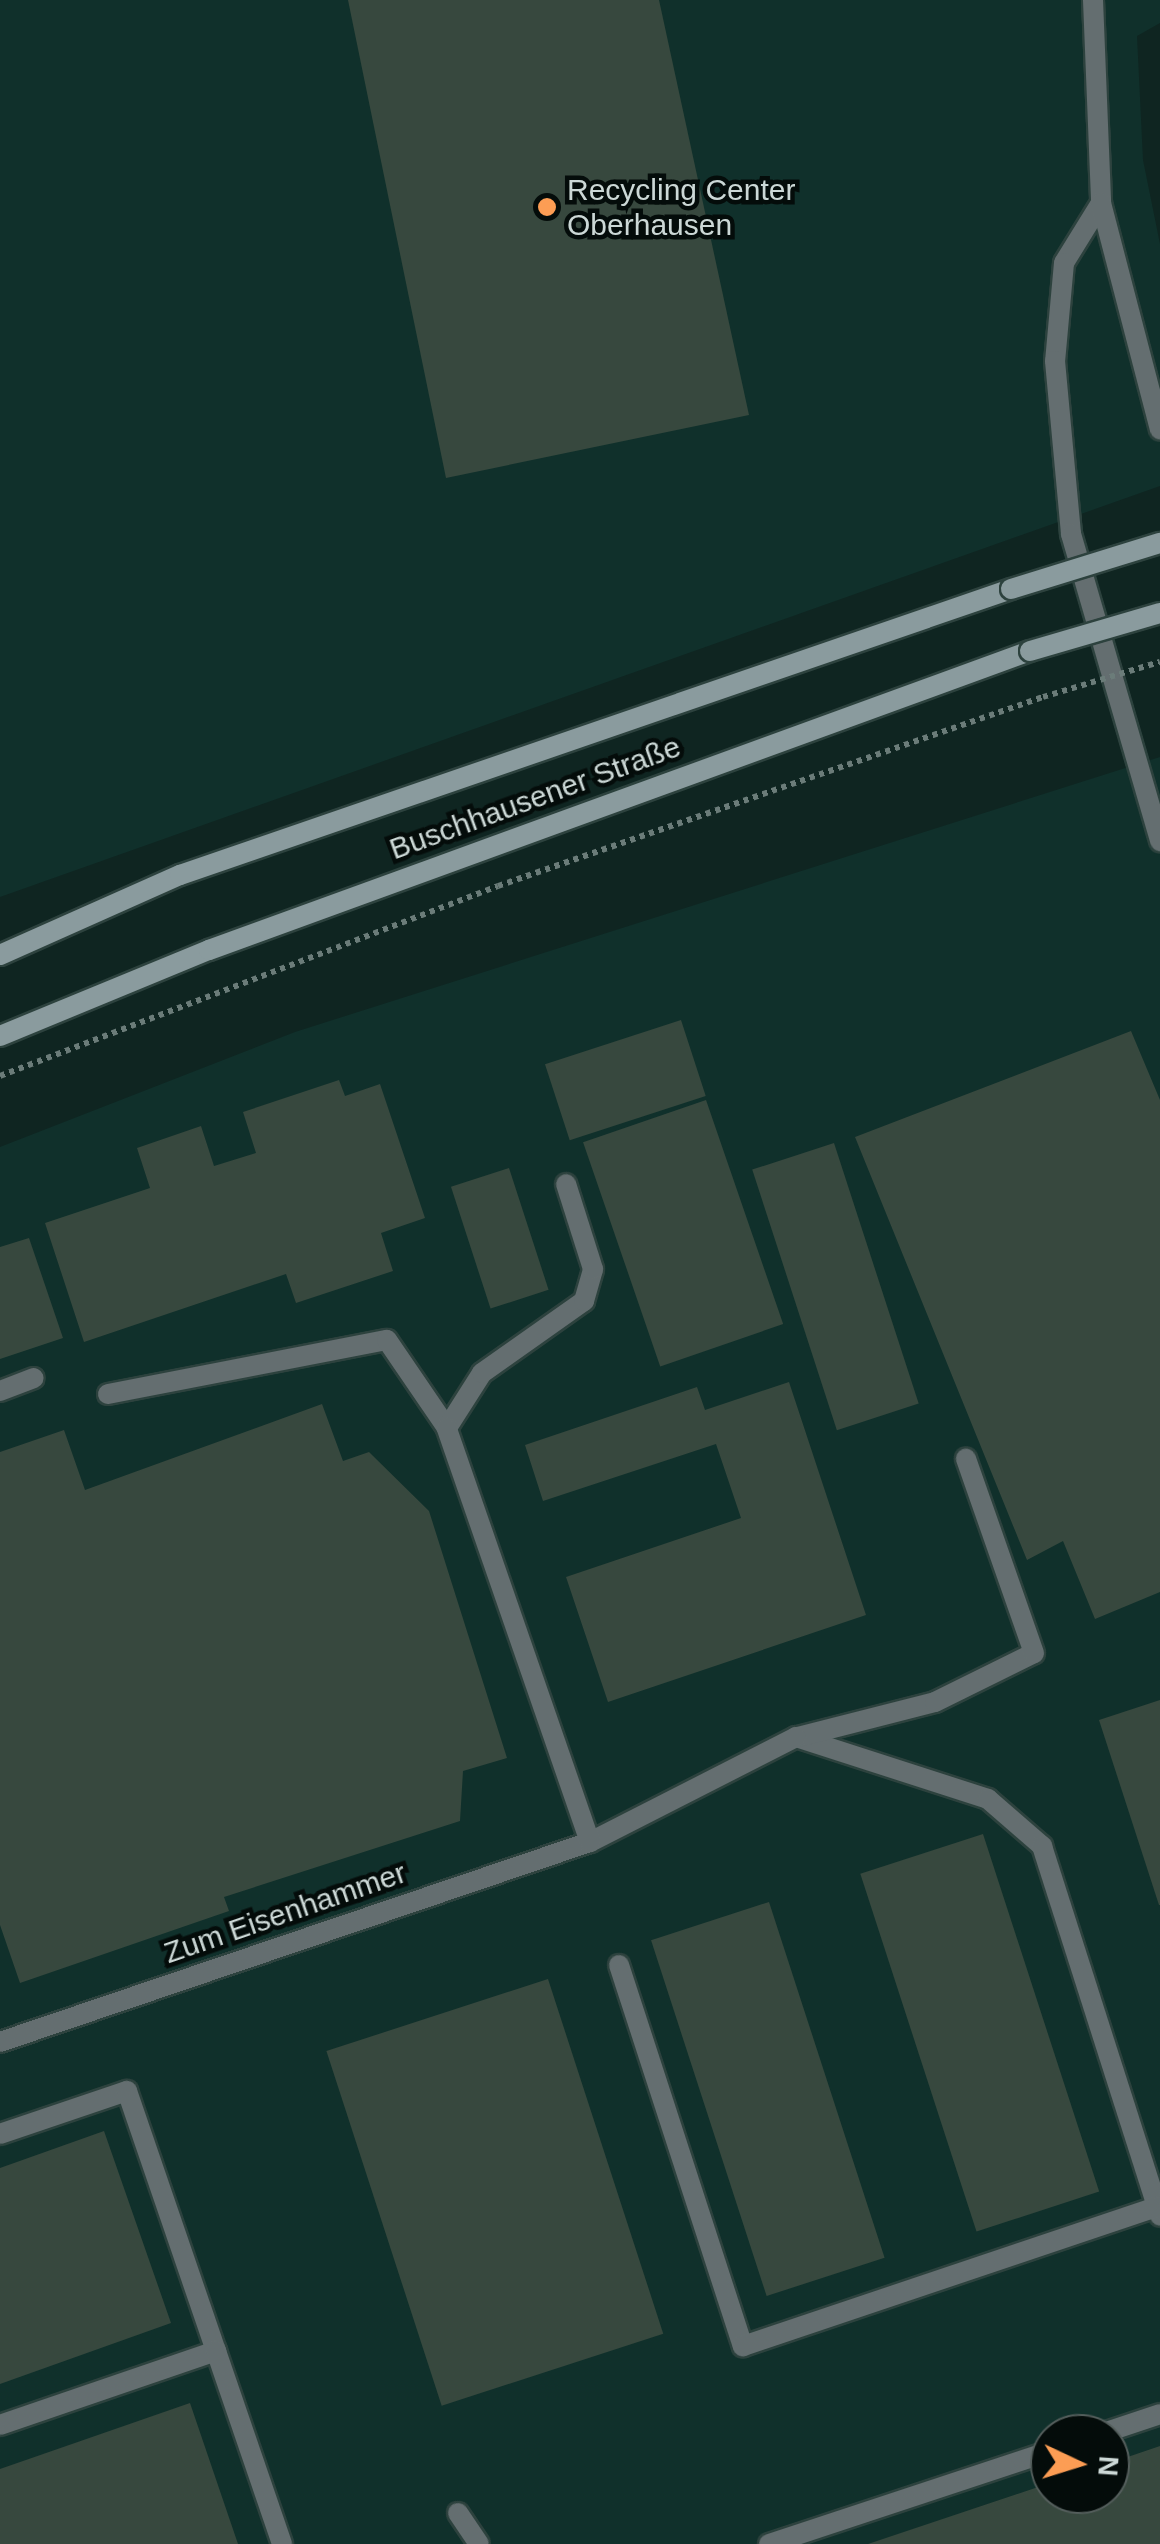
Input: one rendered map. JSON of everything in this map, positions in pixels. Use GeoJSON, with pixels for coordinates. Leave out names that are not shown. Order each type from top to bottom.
{"type":"FeatureCollection","features":[{"type":"Feature","properties":{"kind":"main road","name":"Buschhausener Straße"},"geometry":{"type":"LineString","coordinates":[[0,955],[180,876],[1012,589],[1160,543]]}},
{"type":"Feature","properties":{"kind":"main road","name":"Buschhausener Straße"},"geometry":{"type":"LineString","coordinates":[[0,1036],[209,950],[1030,651],[1160,613]]}},
{"type":"Feature","properties":{"kind":"street"},"geometry":{"type":"LineString","coordinates":[[1094,0],[1102,203],[1160,429]]}},
{"type":"Feature","properties":{"kind":"street"},"geometry":{"type":"LineString","coordinates":[[1102,203],[1064,263],[1058,400],[1071,534],[1160,841]]}},
{"type":"Feature","properties":{"kind":"street"},"geometry":{"type":"LineString","coordinates":[[448,1428],[482,1373],[584,1302],[594,1270],[566,1184]]}},
{"type":"Feature","properties":{"kind":"street"},"geometry":{"type":"LineString","coordinates":[[108,1394],[387,1340],[448,1428],[590,1842]]}},
{"type":"Feature","properties":{"kind":"street"},"geometry":{"type":"LineString","coordinates":[[0,1391],[34,1378]]}},
{"type":"Feature","properties":{"kind":"street","name":"Zum Eisenhammer"},"geometry":{"type":"LineString","coordinates":[[0,2042],[590,1842],[796,1737],[936,1702],[1034,1653],[966,1459]]}},
{"type":"Feature","properties":{"kind":"street"},"geometry":{"type":"LineString","coordinates":[[618,1966],[744,2346],[1159,2212],[1042,1846],[988,1799],[796,1737]]}},
{"type":"Feature","properties":{"kind":"street"},"geometry":{"type":"LineString","coordinates":[[0,2134],[128,2091],[282,2544]]}},
{"type":"Feature","properties":{"kind":"street"},"geometry":{"type":"LineString","coordinates":[[0,2426],[216,2351]]}},
{"type":"Feature","properties":{"kind":"street"},"geometry":{"type":"LineString","coordinates":[[1130,2424],[1160,2414]]}},
{"type":"Feature","properties":{"kind":"street"},"geometry":{"type":"LineString","coordinates":[[769,2544],[1030,2457]]}},
{"type":"Feature","properties":{"kind":"street"},"geometry":{"type":"LineString","coordinates":[[458,2513],[479,2544]]}},
{"type":"Feature","properties":{"kind":"path"},"geometry":{"type":"LineString","coordinates":[[0,1076],[498,886],[1043,696],[1160,662]]}},
{"type":"Feature","properties":{"kind":"shaded area"},"geometry":{"type":"Polygon","coordinates":[[[0,0],[1160,0],[1160,23],[1137,36],[1143,160],[1160,244],[1160,486],[0,897],[0,0]]]}},
{"type":"Feature","properties":{"kind":"shaded area"},"geometry":{"type":"Polygon","coordinates":[[[1160,757],[1160,2544],[0,2544],[0,1147],[295,1032],[1160,757]]]}},
{"type":"Feature","properties":{"kind":"building","name":"Recycling Center Oberhausen"},"geometry":{"type":"Polygon","coordinates":[[[348,0],[659,0],[749,415],[446,478],[348,0]]]}},
{"type":"Feature","properties":{"kind":"building"},"geometry":{"type":"Polygon","coordinates":[[[681,1020],[706,1096],[570,1140],[545,1064],[681,1020]]]}},
{"type":"Feature","properties":{"kind":"building"},"geometry":{"type":"Polygon","coordinates":[[[1131,1031],[1160,1100],[1160,1592],[1095,1619],[1063,1541],[1027,1560],[855,1137],[1131,1031]]]}},
{"type":"Feature","properties":{"kind":"building"},"geometry":{"type":"Polygon","coordinates":[[[339,1080],[345,1096],[380,1084],[425,1218],[381,1233],[393,1271],[296,1303],[286,1274],[84,1342],[45,1223],[150,1188],[137,1148],[201,1126],[214,1166],[256,1153],[243,1112],[339,1080]]]}},
{"type":"Feature","properties":{"kind":"building"},"geometry":{"type":"Polygon","coordinates":[[[706,1100],[783,1324],[660,1366],[583,1142],[706,1100]]]}},
{"type":"Feature","properties":{"kind":"building"},"geometry":{"type":"Polygon","coordinates":[[[834,1143],[919,1404],[837,1430],[752,1170],[834,1143]]]}},
{"type":"Feature","properties":{"kind":"building"},"geometry":{"type":"Polygon","coordinates":[[[509,1168],[549,1290],[491,1309],[451,1187],[509,1168]]]}},
{"type":"Feature","properties":{"kind":"building"},"geometry":{"type":"Polygon","coordinates":[[[29,1238],[63,1338],[0,1359],[0,1247],[29,1238]]]}},
{"type":"Feature","properties":{"kind":"building"},"geometry":{"type":"Polygon","coordinates":[[[789,1382],[866,1615],[608,1702],[566,1577],[741,1518],[716,1444],[543,1501],[525,1445],[697,1387],[705,1410],[789,1382]]]}},
{"type":"Feature","properties":{"kind":"building"},"geometry":{"type":"Polygon","coordinates":[[[322,1404],[343,1461],[369,1452],[429,1511],[507,1758],[463,1771],[460,1821],[224,1897],[229,1911],[20,1983],[0,1925],[0,1452],[64,1430],[85,1490],[322,1404]]]}},
{"type":"Feature","properties":{"kind":"building"},"geometry":{"type":"Polygon","coordinates":[[[1160,1700],[1160,1905],[1159,1905],[1099,1720],[1160,1700]]]}},
{"type":"Feature","properties":{"kind":"building"},"geometry":{"type":"Polygon","coordinates":[[[983,1834],[1099,2192],[977,2231],[860,1874],[983,1834]]]}},
{"type":"Feature","properties":{"kind":"building"},"geometry":{"type":"Polygon","coordinates":[[[769,1902],[885,2258],[767,2296],[651,1940],[769,1902]]]}},
{"type":"Feature","properties":{"kind":"building"},"geometry":{"type":"Polygon","coordinates":[[[548,1979],[663,2334],[442,2406],[326,2051],[548,1979]]]}},
{"type":"Feature","properties":{"kind":"building"},"geometry":{"type":"Polygon","coordinates":[[[104,2131],[171,2323],[0,2384],[0,2168],[104,2131]]]}},
{"type":"Feature","properties":{"kind":"building"},"geometry":{"type":"Polygon","coordinates":[[[190,2403],[238,2544],[0,2544],[0,2469],[190,2403]]]}},
{"type":"Feature","properties":{"kind":"building"},"geometry":{"type":"Polygon","coordinates":[[[1160,2446],[1160,2544],[868,2544],[1030,2490],[1030,2514],[1130,2514],[1130,2456],[1160,2446]]]}},
{"type":"Feature","properties":{"kind":"place","name":"Recycling Center Oberhausen"},"geometry":{"type":"Point","coordinates":[547,207]}}]}
